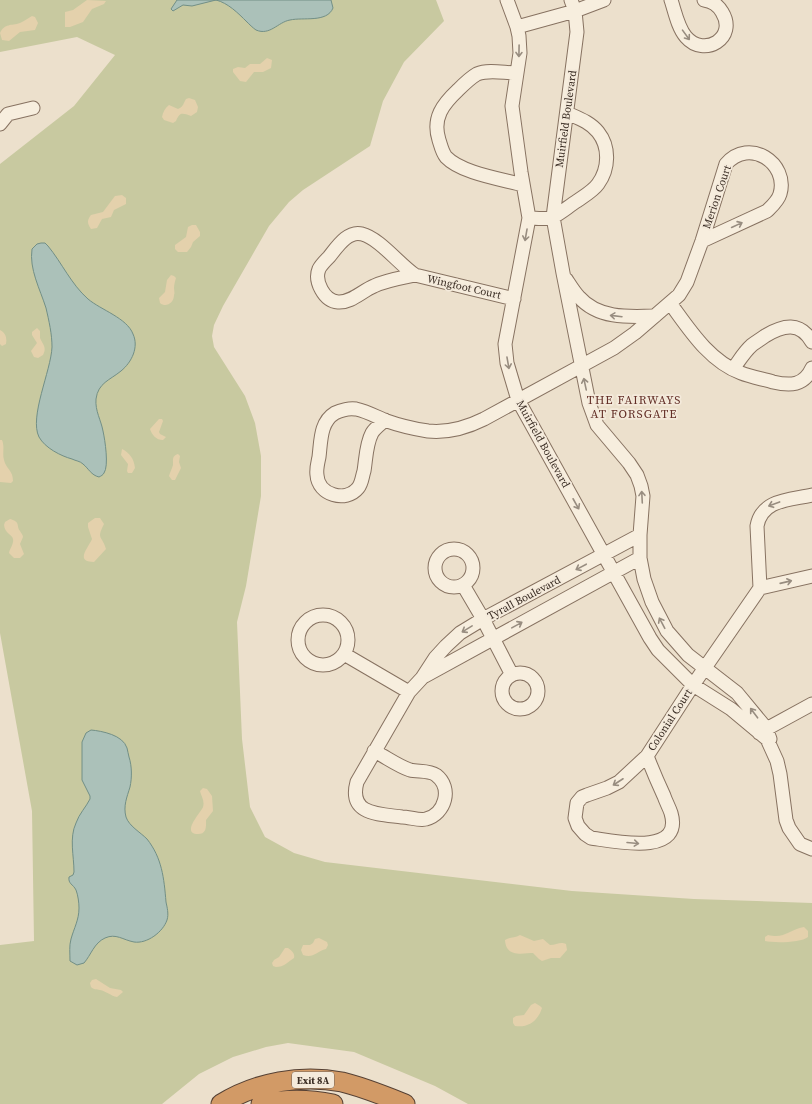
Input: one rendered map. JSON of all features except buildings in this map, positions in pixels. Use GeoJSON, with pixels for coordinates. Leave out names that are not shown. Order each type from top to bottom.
{"type":"FeatureCollection","features":[{"type":"Feature","properties":{"kind":"highway","name":"Exit 8A"},"geometry":{"type":"LineString","coordinates":[[223,1104],[250,1090],[272,1083],[296,1080],[317,1080],[342,1082],[405,1104]]}},
{"type":"Feature","properties":{"kind":"highway"},"geometry":{"type":"LineString","coordinates":[[223,1104],[251,1093],[272,1089],[294,1088],[316,1089],[337,1093],[368,1104]]}},
{"type":"Feature","properties":{"kind":"highway"},"geometry":{"type":"LineString","coordinates":[[261,1104],[295,1100],[315,1100],[333,1104]]}},
{"type":"Feature","properties":{"kind":"street","name":"Muirfield Boulevard"},"geometry":{"type":"LineString","coordinates":[[507,0],[518,27],[520,54],[512,106],[529,218],[506,344],[507,363],[518,400],[613,573],[658,650],[693,685],[731,708],[763,730]]}},
{"type":"Feature","properties":{"kind":"street"},"geometry":{"type":"LineString","coordinates":[[518,27],[573,6],[604,0]]}},
{"type":"Feature","properties":{"kind":"street"},"geometry":{"type":"LineString","coordinates":[[671,0],[686,37],[696,44],[708,46],[721,39],[727,27],[726,20],[720,8],[715,4],[704,0]]}},
{"type":"Feature","properties":{"kind":"street","name":"Muirfield Boulevard"},"geometry":{"type":"LineString","coordinates":[[573,6],[578,32],[553,217],[562,273],[589,403],[597,425],[637,475],[641,486],[643,496],[640,558],[644,579],[652,602],[667,631],[688,655],[737,693],[763,730],[771,747],[780,774],[786,820],[789,828],[800,844],[812,849]]}},
{"type":"Feature","properties":{"kind":"street"},"geometry":{"type":"LineString","coordinates":[[516,73],[489,72],[477,74],[466,82],[445,102],[437,122],[437,136],[446,156],[454,163],[468,170],[523,185]]}},
{"type":"Feature","properties":{"kind":"street"},"geometry":{"type":"LineString","coordinates":[[0,124],[8,114],[33,108]]}},
{"type":"Feature","properties":{"kind":"street"},"geometry":{"type":"LineString","coordinates":[[529,218],[553,217],[591,191],[598,184],[603,174],[607,162],[604,142],[598,132],[584,120],[567,113]]}},
{"type":"Feature","properties":{"kind":"street","name":"Merion Court"},"geometry":{"type":"LineString","coordinates":[[385,420],[373,432],[368,443],[362,483],[357,489],[345,496],[337,496],[324,489],[317,475],[322,431],[329,419],[336,413],[354,409],[414,428],[445,432],[469,426],[614,348],[679,295],[687,282],[702,241],[726,164],[739,154],[754,153],[764,156],[776,168],[780,178],[780,195],[775,203],[767,211],[702,241]]}},
{"type":"Feature","properties":{"kind":"street","name":"Wingfoot Court"},"geometry":{"type":"LineString","coordinates":[[415,275],[390,280],[373,286],[352,299],[343,302],[335,302],[328,298],[318,282],[320,268],[344,239],[360,233],[371,237],[405,268],[415,275],[514,299]]}},
{"type":"Feature","properties":{"kind":"street"},"geometry":{"type":"LineString","coordinates":[[562,273],[579,297],[587,305],[606,314],[621,316],[655,316]]}},
{"type":"Feature","properties":{"kind":"street"},"geometry":{"type":"LineString","coordinates":[[670,303],[697,339],[720,361],[733,369],[785,385],[795,384],[804,378],[812,368]]}},
{"type":"Feature","properties":{"kind":"street"},"geometry":{"type":"LineString","coordinates":[[733,369],[753,344],[782,327],[798,329],[806,333],[812,342]]}},
{"type":"Feature","properties":{"kind":"street"},"geometry":{"type":"LineString","coordinates":[[812,495],[768,506],[758,517],[757,526],[760,588],[812,576]]}},
{"type":"Feature","properties":{"kind":"street","name":"Tyrall Boulevard"},"geometry":{"type":"LineString","coordinates":[[422,678],[488,629],[604,555],[640,535]]}},
{"type":"Feature","properties":{"kind":"street","name":"Tyrall Boulevard"},"geometry":{"type":"LineString","coordinates":[[374,751],[410,770],[436,775],[445,788],[446,796],[440,809],[435,814],[426,819],[371,813],[362,808],[356,800],[354,791],[357,782],[374,751],[409,692],[422,678],[446,646],[460,633],[488,629],[613,573],[640,558]]}},
{"type":"Feature","properties":{"kind":"street"},"geometry":{"type":"LineString","coordinates":[[463,585],[512,675]]}},
{"type":"Feature","properties":{"kind":"street","name":"Colonial Court"},"geometry":{"type":"LineString","coordinates":[[647,756],[671,814],[672,827],[668,835],[662,840],[653,843],[637,843],[591,838],[585,834],[578,826],[575,818],[577,803],[587,795],[619,782],[647,756],[693,685],[760,588]]}},
{"type":"Feature","properties":{"kind":"street"},"geometry":{"type":"LineString","coordinates":[[344,654],[409,692]]}},
{"type":"Feature","properties":{"kind":"street"},"geometry":{"type":"LineString","coordinates":[[763,730],[812,704]]}},
{"type":"Feature","properties":{"kind":"green space"},"geometry":{"type":"Polygon","coordinates":[[[0,0],[436,0],[444,21],[404,62],[383,101],[370,146],[303,190],[289,202],[269,226],[223,306],[214,325],[212,336],[214,347],[245,396],[255,423],[261,456],[261,496],[246,586],[237,622],[242,739],[250,807],[265,837],[294,853],[325,862],[572,891],[694,899],[812,903],[812,1104],[468,1104],[435,1086],[354,1052],[288,1043],[266,1047],[233,1057],[199,1074],[162,1104],[0,1104],[0,945],[34,941],[32,811],[0,633],[0,164],[74,106],[115,55],[77,37],[0,52],[0,0]]]}},
{"type":"Feature","properties":{"kind":"sand"},"geometry":{"type":"Polygon","coordinates":[[[87,0],[106,1],[104,4],[92,9],[83,22],[70,27],[65,27],[65,12],[73,10],[87,0]]]}},
{"type":"Feature","properties":{"kind":"sand"},"geometry":{"type":"Polygon","coordinates":[[[32,16],[35,17],[38,23],[35,30],[20,32],[9,41],[2,40],[0,33],[4,28],[8,25],[20,23],[32,16]]]}},
{"type":"Feature","properties":{"kind":"sand"},"geometry":{"type":"Polygon","coordinates":[[[267,58],[272,60],[271,68],[263,72],[254,72],[246,82],[240,81],[233,72],[233,69],[238,67],[245,68],[250,64],[260,64],[267,58]]]}},
{"type":"Feature","properties":{"kind":"sand"},"geometry":{"type":"Polygon","coordinates":[[[189,98],[195,100],[198,107],[197,112],[191,116],[182,114],[173,123],[164,120],[162,115],[164,110],[169,105],[178,109],[182,106],[186,99],[189,98]]]}},
{"type":"Feature","properties":{"kind":"sand"},"geometry":{"type":"Polygon","coordinates":[[[122,195],[126,198],[126,204],[114,210],[111,217],[102,219],[97,228],[91,229],[88,222],[91,215],[103,212],[115,196],[122,195]]]}},
{"type":"Feature","properties":{"kind":"sand"},"geometry":{"type":"Polygon","coordinates":[[[196,225],[200,232],[200,236],[193,242],[187,252],[178,252],[175,249],[175,245],[186,237],[188,227],[196,225]]]}},
{"type":"Feature","properties":{"kind":"sand"},"geometry":{"type":"Polygon","coordinates":[[[171,275],[176,278],[174,298],[169,304],[165,305],[160,303],[159,298],[165,292],[167,280],[171,275]]]}},
{"type":"Feature","properties":{"kind":"sand"},"geometry":{"type":"Polygon","coordinates":[[[37,328],[40,331],[40,338],[45,348],[43,355],[38,358],[34,357],[31,351],[37,343],[32,335],[32,332],[37,328]]]}},
{"type":"Feature","properties":{"kind":"sand"},"geometry":{"type":"Polygon","coordinates":[[[0,330],[5,334],[6,338],[6,344],[2,346],[0,344],[0,330]]]}},
{"type":"Feature","properties":{"kind":"sand"},"geometry":{"type":"Polygon","coordinates":[[[159,419],[162,419],[163,421],[159,432],[166,437],[163,440],[155,437],[150,429],[159,419]]]}},
{"type":"Feature","properties":{"kind":"sand"},"geometry":{"type":"Polygon","coordinates":[[[0,440],[2,440],[3,443],[3,457],[5,463],[13,477],[13,481],[11,483],[0,482],[0,440]]]}},
{"type":"Feature","properties":{"kind":"sand"},"geometry":{"type":"Polygon","coordinates":[[[122,449],[133,459],[135,468],[132,473],[128,473],[127,471],[128,464],[121,455],[122,449]]]}},
{"type":"Feature","properties":{"kind":"sand"},"geometry":{"type":"Polygon","coordinates":[[[178,454],[180,456],[179,462],[181,468],[175,480],[172,480],[169,476],[173,465],[173,458],[178,454]]]}},
{"type":"Feature","properties":{"kind":"sand"},"geometry":{"type":"Polygon","coordinates":[[[95,518],[100,518],[104,524],[100,537],[106,549],[94,562],[85,560],[84,554],[92,539],[88,523],[95,518]]]}},
{"type":"Feature","properties":{"kind":"sand"},"geometry":{"type":"Polygon","coordinates":[[[10,519],[16,521],[23,536],[20,544],[24,554],[20,558],[14,558],[9,553],[13,539],[7,532],[4,525],[5,522],[10,519]]]}},
{"type":"Feature","properties":{"kind":"sand"},"geometry":{"type":"Polygon","coordinates":[[[203,788],[207,789],[212,796],[213,811],[206,820],[206,827],[203,833],[198,834],[193,833],[191,827],[203,807],[200,791],[203,788]]]}},
{"type":"Feature","properties":{"kind":"sand"},"geometry":{"type":"Polygon","coordinates":[[[804,927],[808,931],[808,937],[804,939],[787,942],[765,941],[765,937],[768,935],[779,936],[804,927]]]}},
{"type":"Feature","properties":{"kind":"sand"},"geometry":{"type":"Polygon","coordinates":[[[520,935],[534,941],[543,939],[550,945],[564,943],[566,944],[567,950],[560,958],[551,958],[542,961],[533,953],[520,954],[508,950],[505,940],[520,935]]]}},
{"type":"Feature","properties":{"kind":"sand"},"geometry":{"type":"Polygon","coordinates":[[[319,938],[327,942],[328,945],[326,949],[310,956],[303,955],[301,950],[303,945],[310,945],[315,939],[319,938]]]}},
{"type":"Feature","properties":{"kind":"sand"},"geometry":{"type":"Polygon","coordinates":[[[285,948],[292,951],[294,958],[281,966],[273,966],[272,963],[274,960],[279,957],[285,948]]]}},
{"type":"Feature","properties":{"kind":"sand"},"geometry":{"type":"Polygon","coordinates":[[[96,979],[110,988],[121,990],[123,992],[117,997],[93,989],[90,983],[92,980],[96,979]]]}},
{"type":"Feature","properties":{"kind":"sand"},"geometry":{"type":"Polygon","coordinates":[[[535,1003],[542,1008],[538,1017],[528,1025],[515,1026],[513,1023],[513,1018],[524,1015],[531,1005],[535,1003]]]}},
{"type":"Feature","properties":{"kind":"water"},"geometry":{"type":"Polygon","coordinates":[[[177,0],[216,0],[192,6],[183,5],[173,11],[171,9],[177,0]]]}},
{"type":"Feature","properties":{"kind":"water"},"geometry":{"type":"Polygon","coordinates":[[[216,0],[331,0],[333,8],[330,13],[320,18],[290,20],[270,30],[261,31],[256,30],[229,6],[216,0]]]}},
{"type":"Feature","properties":{"kind":"water"},"geometry":{"type":"Polygon","coordinates":[[[45,243],[48,246],[82,293],[93,303],[125,323],[130,328],[135,339],[135,349],[131,359],[121,371],[102,385],[97,394],[96,408],[106,446],[105,470],[99,477],[92,473],[81,462],[63,456],[49,448],[39,437],[37,428],[38,406],[51,357],[52,347],[51,332],[46,308],[36,279],[31,256],[32,249],[37,244],[45,243]]]}},
{"type":"Feature","properties":{"kind":"water"},"geometry":{"type":"Polygon","coordinates":[[[91,730],[112,734],[121,740],[127,748],[131,764],[131,776],[130,787],[125,805],[125,813],[127,820],[147,839],[156,853],[163,877],[168,915],[162,929],[149,939],[134,942],[113,936],[105,938],[95,946],[84,963],[77,965],[70,961],[70,947],[78,916],[79,904],[76,890],[70,883],[69,877],[73,875],[74,872],[72,841],[74,829],[79,817],[90,799],[82,780],[82,742],[86,733],[91,730]]]}},
{"type":"Feature","properties":{"kind":"district","name":"THE FAIRWAYS AT FORSGATE"},"geometry":{"type":"Point","coordinates":[634,407]}}]}
